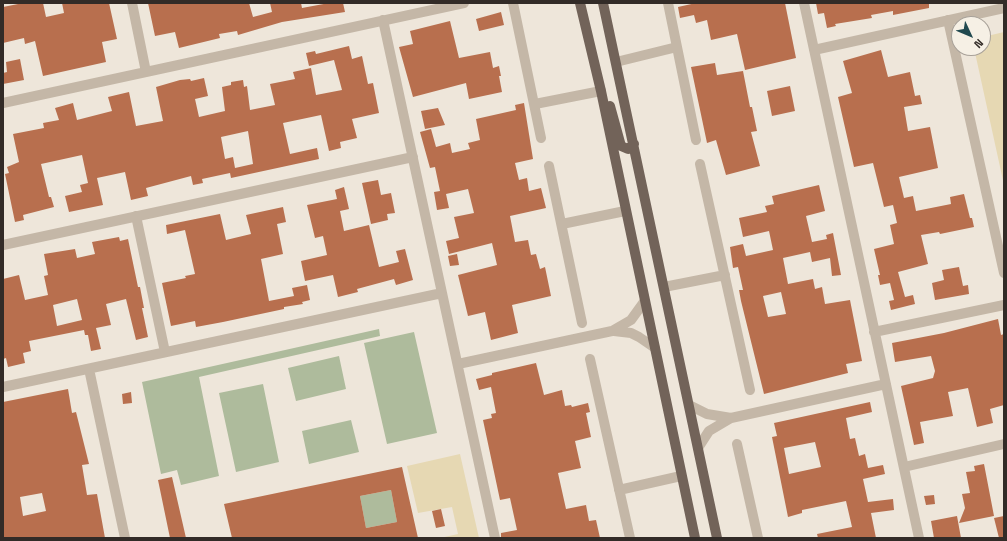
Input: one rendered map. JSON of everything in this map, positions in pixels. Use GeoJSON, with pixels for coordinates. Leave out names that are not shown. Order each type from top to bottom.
{"type":"FeatureCollection","features":[{"type":"Feature","properties":{"kind":"main road"},"geometry":{"type":"LineString","coordinates":[[580,3],[601,91],[644,302],[695,538]]}},
{"type":"Feature","properties":{"kind":"main road"},"geometry":{"type":"LineString","coordinates":[[603,3],[717,538]]}},
{"type":"Feature","properties":{"kind":"main road"},"geometry":{"type":"LineString","coordinates":[[601,91],[610,103],[621,146],[628,149],[634,144]]}},
{"type":"Feature","properties":{"kind":"street"},"geometry":{"type":"LineString","coordinates":[[132,3],[146,72]]}},
{"type":"Feature","properties":{"kind":"street"},"geometry":{"type":"LineString","coordinates":[[3,103],[464,3]]}},
{"type":"Feature","properties":{"kind":"street"},"geometry":{"type":"LineString","coordinates":[[513,3],[541,138]]}},
{"type":"Feature","properties":{"kind":"street"},"geometry":{"type":"LineString","coordinates":[[668,3],[696,140]]}},
{"type":"Feature","properties":{"kind":"street"},"geometry":{"type":"LineString","coordinates":[[804,3],[919,538]]}},
{"type":"Feature","properties":{"kind":"street"},"geometry":{"type":"LineString","coordinates":[[814,50],[1004,8]]}},
{"type":"Feature","properties":{"kind":"street"},"geometry":{"type":"LineString","coordinates":[[383,20],[495,538]]}},
{"type":"Feature","properties":{"kind":"street"},"geometry":{"type":"LineString","coordinates":[[948,20],[1004,273]]}},
{"type":"Feature","properties":{"kind":"street"},"geometry":{"type":"LineString","coordinates":[[616,62],[677,47]]}},
{"type":"Feature","properties":{"kind":"street"},"geometry":{"type":"LineString","coordinates":[[534,104],[601,91]]}},
{"type":"Feature","properties":{"kind":"street"},"geometry":{"type":"LineString","coordinates":[[3,245],[413,157]]}},
{"type":"Feature","properties":{"kind":"street"},"geometry":{"type":"LineString","coordinates":[[700,164],[750,390]]}},
{"type":"Feature","properties":{"kind":"street"},"geometry":{"type":"LineString","coordinates":[[549,166],[582,323]]}},
{"type":"Feature","properties":{"kind":"street"},"geometry":{"type":"LineString","coordinates":[[562,224],[625,211]]}},
{"type":"Feature","properties":{"kind":"street"},"geometry":{"type":"LineString","coordinates":[[136,216],[165,352]]}},
{"type":"Feature","properties":{"kind":"street"},"geometry":{"type":"LineString","coordinates":[[664,287],[725,275]]}},
{"type":"Feature","properties":{"kind":"street"},"geometry":{"type":"LineString","coordinates":[[3,387],[442,293]]}},
{"type":"Feature","properties":{"kind":"street"},"geometry":{"type":"LineString","coordinates":[[458,364],[612,331],[631,320],[644,302]]}},
{"type":"Feature","properties":{"kind":"street"},"geometry":{"type":"LineString","coordinates":[[874,332],[1004,305]]}},
{"type":"Feature","properties":{"kind":"street"},"geometry":{"type":"LineString","coordinates":[[612,331],[631,333],[640,337],[655,348]]}},
{"type":"Feature","properties":{"kind":"street"},"geometry":{"type":"LineString","coordinates":[[590,359],[630,538]]}},
{"type":"Feature","properties":{"kind":"street"},"geometry":{"type":"LineString","coordinates":[[89,369],[125,538]]}},
{"type":"Feature","properties":{"kind":"street"},"geometry":{"type":"LineString","coordinates":[[698,448],[709,431],[731,418],[886,384]]}},
{"type":"Feature","properties":{"kind":"street"},"geometry":{"type":"LineString","coordinates":[[689,405],[707,414],[731,418]]}},
{"type":"Feature","properties":{"kind":"street"},"geometry":{"type":"LineString","coordinates":[[737,444],[758,538]]}},
{"type":"Feature","properties":{"kind":"street"},"geometry":{"type":"LineString","coordinates":[[904,467],[1004,444]]}},
{"type":"Feature","properties":{"kind":"street"},"geometry":{"type":"LineString","coordinates":[[619,490],[681,476]]}},
{"type":"Feature","properties":{"kind":"green space"},"geometry":{"type":"Polygon","coordinates":[[[379,329],[380,336],[199,377],[219,476],[181,485],[177,470],[161,474],[142,382],[379,329]]]}},
{"type":"Feature","properties":{"kind":"green space"},"geometry":{"type":"Polygon","coordinates":[[[414,332],[437,433],[387,444],[364,343],[414,332]]]}},
{"type":"Feature","properties":{"kind":"green space"},"geometry":{"type":"Polygon","coordinates":[[[339,356],[346,389],[296,401],[288,368],[339,356]]]}},
{"type":"Feature","properties":{"kind":"green space"},"geometry":{"type":"Polygon","coordinates":[[[263,384],[279,462],[236,472],[219,393],[263,384]]]}},
{"type":"Feature","properties":{"kind":"green space"},"geometry":{"type":"Polygon","coordinates":[[[351,420],[359,452],[309,464],[302,431],[351,420]]]}},
{"type":"Feature","properties":{"kind":"green space"},"geometry":{"type":"Polygon","coordinates":[[[391,490],[397,522],[366,528],[360,496],[391,490]]]}},
{"type":"Feature","properties":{"kind":"sand"},"geometry":{"type":"Polygon","coordinates":[[[1004,32],[1004,185],[976,56],[991,56],[991,35],[1004,32]]]}},
{"type":"Feature","properties":{"kind":"sand"},"geometry":{"type":"Polygon","coordinates":[[[460,454],[479,538],[440,538],[458,534],[452,507],[418,513],[407,466],[460,454]]]}},
{"type":"Feature","properties":{"kind":"building"},"geometry":{"type":"Polygon","coordinates":[[[23,3],[43,3],[46,17],[64,13],[62,3],[109,3],[117,39],[102,42],[106,62],[43,76],[35,41],[25,44],[24,38],[3,43],[3,7],[23,3]]]}},
{"type":"Feature","properties":{"kind":"building"},"geometry":{"type":"Polygon","coordinates":[[[148,3],[249,3],[253,17],[272,12],[270,3],[301,3],[302,8],[329,3],[343,3],[345,12],[282,22],[238,35],[237,31],[219,34],[220,38],[179,48],[175,32],[155,36],[148,3]]]}},
{"type":"Feature","properties":{"kind":"building"},"geometry":{"type":"Polygon","coordinates":[[[696,3],[785,3],[796,58],[745,70],[737,34],[711,40],[707,20],[696,23],[694,15],[680,18],[678,7],[696,3]]]}},
{"type":"Feature","properties":{"kind":"building"},"geometry":{"type":"Polygon","coordinates":[[[816,3],[929,3],[929,8],[893,15],[893,11],[871,15],[872,18],[835,24],[836,26],[827,28],[824,13],[818,14],[816,3]]]}},
{"type":"Feature","properties":{"kind":"building"},"geometry":{"type":"Polygon","coordinates":[[[501,12],[504,25],[479,31],[476,19],[501,12]]]}},
{"type":"Feature","properties":{"kind":"building"},"geometry":{"type":"Polygon","coordinates":[[[450,21],[459,58],[490,52],[493,68],[499,66],[502,92],[469,99],[466,83],[413,97],[399,47],[413,44],[410,31],[450,21]]]}},
{"type":"Feature","properties":{"kind":"building"},"geometry":{"type":"Polygon","coordinates":[[[349,46],[352,59],[362,56],[368,84],[373,83],[379,113],[352,119],[357,138],[340,142],[341,148],[329,151],[321,115],[283,123],[290,154],[317,148],[319,159],[231,178],[230,173],[202,179],[203,183],[193,185],[191,176],[146,188],[148,196],[131,200],[125,172],[97,178],[103,205],[69,212],[65,196],[82,192],[80,185],[88,183],[82,155],[41,164],[49,197],[51,197],[54,207],[23,215],[24,220],[15,222],[5,174],[9,173],[7,167],[19,162],[13,134],[44,128],[43,123],[59,120],[55,108],[73,103],[77,120],[112,111],[108,97],[129,92],[136,126],[163,121],[156,87],[180,80],[190,79],[191,81],[204,78],[208,96],[195,99],[199,117],[225,111],[222,87],[231,85],[231,82],[243,80],[244,87],[247,86],[250,110],[275,105],[270,84],[295,79],[293,72],[311,68],[316,95],[342,90],[334,60],[309,66],[306,53],[315,51],[316,54],[349,46]],[[248,131],[221,137],[225,159],[233,157],[235,168],[253,164],[248,131]]]}},
{"type":"Feature","properties":{"kind":"building"},"geometry":{"type":"Polygon","coordinates":[[[881,50],[888,77],[910,72],[915,96],[920,95],[922,104],[904,107],[908,131],[930,127],[938,168],[899,177],[904,198],[913,196],[916,211],[951,204],[950,197],[964,194],[970,218],[972,218],[974,227],[940,234],[939,232],[921,235],[928,264],[898,272],[905,297],[913,295],[915,304],[891,310],[889,301],[894,300],[890,283],[880,285],[878,275],[880,275],[874,249],[894,244],[890,225],[897,223],[893,205],[884,207],[873,163],[854,167],[838,97],[852,93],[843,61],[881,50]]]}},
{"type":"Feature","properties":{"kind":"building"},"geometry":{"type":"Polygon","coordinates":[[[20,59],[24,80],[3,84],[3,73],[7,72],[6,62],[20,59]]]}},
{"type":"Feature","properties":{"kind":"building"},"geometry":{"type":"Polygon","coordinates":[[[715,63],[717,75],[743,71],[750,107],[752,107],[757,131],[751,132],[760,166],[726,175],[716,140],[707,143],[691,67],[715,63]]]}},
{"type":"Feature","properties":{"kind":"building"},"geometry":{"type":"Polygon","coordinates":[[[790,86],[795,111],[772,116],[767,91],[790,86]]]}},
{"type":"Feature","properties":{"kind":"building"},"geometry":{"type":"Polygon","coordinates":[[[524,103],[533,159],[515,163],[519,180],[527,178],[529,191],[541,188],[546,208],[510,216],[515,242],[528,240],[531,255],[536,254],[540,269],[545,267],[551,296],[512,305],[518,333],[491,340],[485,312],[468,316],[458,275],[497,265],[492,243],[449,254],[446,241],[459,238],[454,217],[474,213],[468,189],[446,194],[449,208],[437,210],[434,192],[440,191],[435,167],[430,168],[420,132],[431,129],[436,147],[450,143],[452,153],[470,149],[468,143],[480,140],[476,119],[516,110],[515,105],[524,103]]]}},
{"type":"Feature","properties":{"kind":"building"},"geometry":{"type":"Polygon","coordinates":[[[438,108],[445,125],[425,129],[421,111],[438,108]]]}},
{"type":"Feature","properties":{"kind":"building"},"geometry":{"type":"Polygon","coordinates":[[[378,180],[381,195],[391,193],[395,213],[387,214],[388,220],[371,224],[362,183],[378,180]]]}},
{"type":"Feature","properties":{"kind":"building"},"geometry":{"type":"Polygon","coordinates":[[[819,185],[825,211],[806,216],[812,242],[827,239],[826,235],[833,233],[841,275],[832,276],[830,258],[812,262],[810,252],[783,258],[788,284],[813,279],[815,289],[822,287],[825,304],[850,300],[862,361],[846,364],[848,373],[764,394],[741,301],[739,290],[743,290],[738,267],[733,268],[730,247],[743,244],[746,256],[773,250],[769,231],[743,237],[739,218],[767,212],[765,206],[774,204],[772,196],[819,185]],[[781,292],[763,296],[768,317],[786,314],[781,292]]]}},
{"type":"Feature","properties":{"kind":"building"},"geometry":{"type":"Polygon","coordinates":[[[344,187],[349,209],[340,211],[344,231],[369,225],[379,267],[399,262],[396,251],[405,249],[413,280],[396,285],[394,279],[357,289],[358,292],[338,297],[333,275],[305,281],[301,261],[327,255],[323,236],[315,238],[307,205],[337,199],[335,190],[344,187]]]}},
{"type":"Feature","properties":{"kind":"building"},"geometry":{"type":"Polygon","coordinates":[[[283,207],[286,222],[277,224],[283,254],[261,259],[269,301],[294,296],[292,288],[307,285],[310,300],[302,302],[303,304],[284,307],[284,309],[223,322],[196,327],[195,321],[171,326],[162,283],[186,278],[185,276],[195,274],[185,230],[167,234],[166,225],[220,214],[226,240],[251,234],[246,215],[283,207]]]}},
{"type":"Feature","properties":{"kind":"building"},"geometry":{"type":"Polygon","coordinates":[[[119,237],[120,241],[128,239],[138,287],[140,287],[144,308],[142,308],[148,337],[136,340],[126,299],[106,304],[111,325],[96,328],[101,349],[91,351],[88,335],[85,335],[84,330],[29,341],[31,351],[23,353],[25,363],[8,367],[6,358],[3,359],[3,279],[19,275],[25,300],[48,295],[44,276],[48,275],[44,254],[75,249],[77,258],[95,254],[92,242],[119,237]],[[77,299],[53,305],[57,326],[82,320],[77,299]]]}},
{"type":"Feature","properties":{"kind":"building"},"geometry":{"type":"Polygon","coordinates":[[[457,254],[459,265],[450,266],[448,256],[457,254]]]}},
{"type":"Feature","properties":{"kind":"building"},"geometry":{"type":"Polygon","coordinates":[[[959,267],[963,286],[968,285],[969,294],[935,300],[932,283],[944,280],[942,270],[959,267]]]}},
{"type":"Feature","properties":{"kind":"building"},"geometry":{"type":"Polygon","coordinates":[[[998,319],[1001,335],[1004,334],[1004,405],[990,409],[993,423],[977,427],[968,388],[948,392],[953,416],[920,422],[924,443],[914,445],[901,386],[933,378],[935,371],[931,356],[895,362],[892,343],[944,333],[998,319]]]}},
{"type":"Feature","properties":{"kind":"building"},"geometry":{"type":"Polygon","coordinates":[[[536,363],[544,395],[562,390],[565,406],[571,405],[572,407],[588,403],[590,412],[586,413],[591,437],[575,441],[581,468],[558,473],[566,509],[586,505],[589,521],[596,520],[600,538],[501,538],[501,533],[517,530],[510,498],[500,500],[483,420],[492,418],[491,414],[496,413],[491,387],[479,390],[476,379],[492,375],[492,373],[536,363]]]}},
{"type":"Feature","properties":{"kind":"building"},"geometry":{"type":"Polygon","coordinates":[[[68,389],[72,413],[76,412],[89,464],[82,465],[87,495],[97,494],[105,538],[3,538],[3,402],[68,389]],[[42,493],[20,497],[23,516],[46,511],[42,493]]]}},
{"type":"Feature","properties":{"kind":"building"},"geometry":{"type":"Polygon","coordinates":[[[131,392],[132,403],[123,404],[122,394],[131,392]]]}},
{"type":"Feature","properties":{"kind":"building"},"geometry":{"type":"Polygon","coordinates":[[[870,402],[872,412],[846,418],[850,439],[855,438],[859,456],[865,454],[868,468],[883,465],[885,474],[863,479],[868,502],[893,499],[894,510],[871,513],[876,538],[818,538],[817,534],[852,527],[846,501],[802,510],[802,513],[788,517],[772,437],[777,436],[774,423],[870,402]],[[815,442],[784,448],[789,474],[821,467],[815,442]]]}},
{"type":"Feature","properties":{"kind":"building"},"geometry":{"type":"Polygon","coordinates":[[[984,464],[994,516],[959,523],[965,508],[962,494],[970,493],[966,472],[975,471],[974,466],[984,464]]]}},
{"type":"Feature","properties":{"kind":"building"},"geometry":{"type":"Polygon","coordinates":[[[402,467],[418,538],[232,538],[224,504],[402,467]],[[391,490],[360,496],[366,528],[397,522],[391,490]]]}},
{"type":"Feature","properties":{"kind":"building"},"geometry":{"type":"Polygon","coordinates":[[[172,477],[186,538],[170,538],[158,480],[172,477]]]}},
{"type":"Feature","properties":{"kind":"building"},"geometry":{"type":"Polygon","coordinates":[[[934,495],[935,504],[926,505],[924,496],[934,495]]]}},
{"type":"Feature","properties":{"kind":"building"},"geometry":{"type":"Polygon","coordinates":[[[441,509],[445,526],[436,528],[432,511],[441,509]]]}},
{"type":"Feature","properties":{"kind":"building"},"geometry":{"type":"Polygon","coordinates":[[[957,516],[961,538],[934,538],[931,521],[957,516]]]}},
{"type":"Feature","properties":{"kind":"building"},"geometry":{"type":"Polygon","coordinates":[[[1004,516],[1004,538],[999,538],[994,518],[1004,516]]]}}]}
